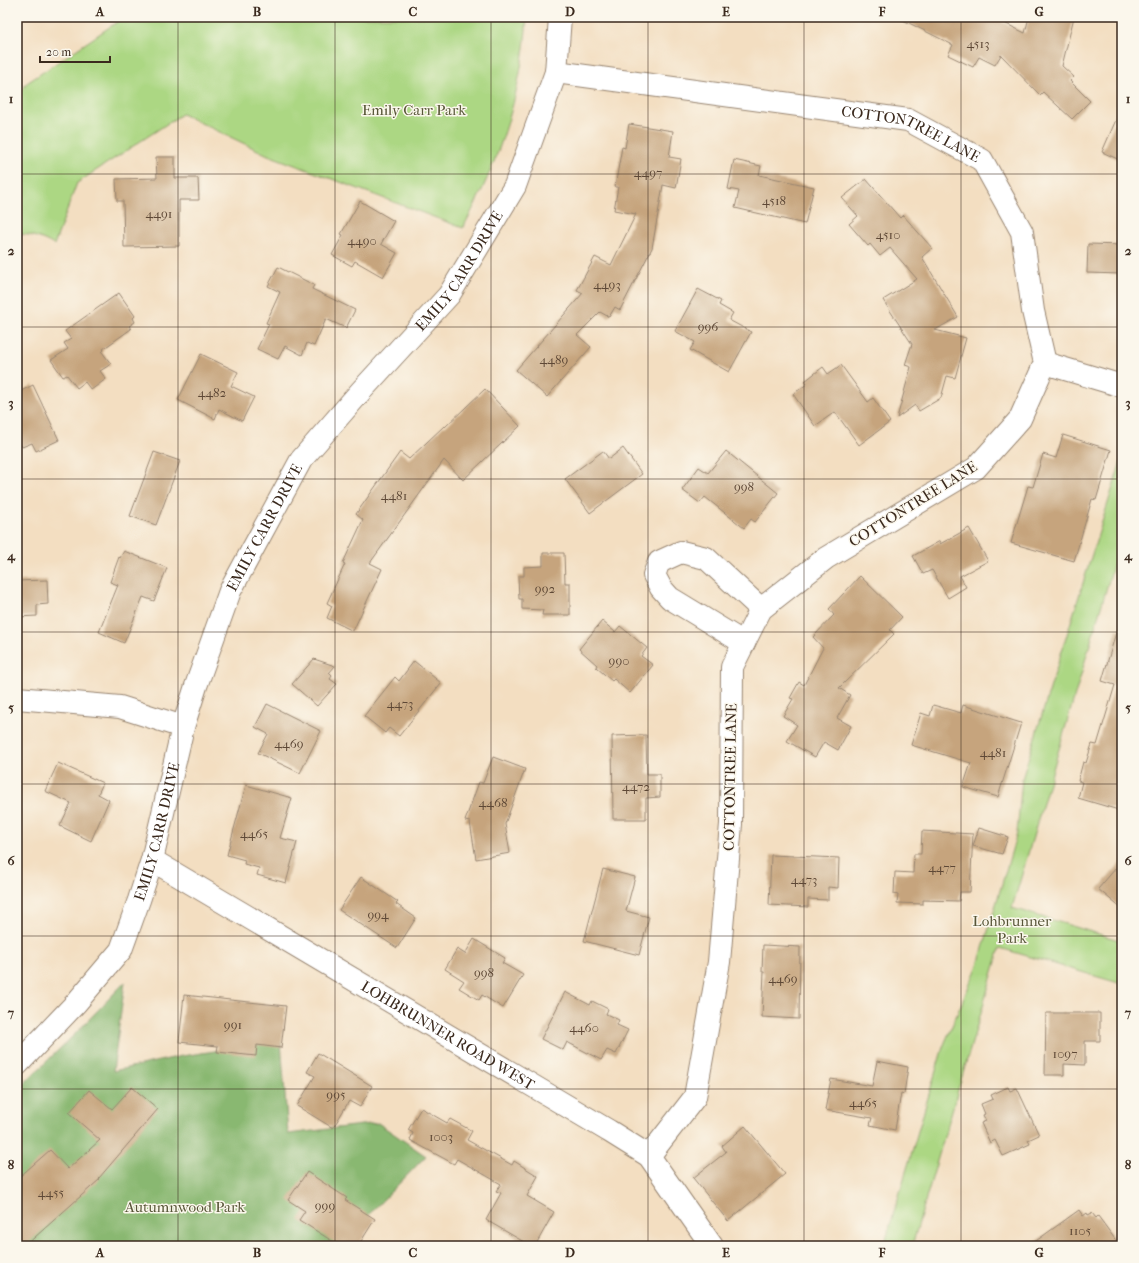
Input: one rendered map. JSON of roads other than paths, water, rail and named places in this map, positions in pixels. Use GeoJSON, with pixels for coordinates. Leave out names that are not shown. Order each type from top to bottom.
{"type":"FeatureCollection","features":[{"type":"Feature","properties":{"kind":"street","name":"EMILY CARR DRIVE"},"geometry":{"type":"LineString","coordinates":[[17,1064],[76,1003],[121,950],[152,860],[183,727],[230,591],[301,460],[361,391],[449,295],[515,186],[556,72],[560,17]]}},
{"type":"Feature","properties":{"kind":"street","name":"COTTONTREE LANE"},"geometry":{"type":"LineString","coordinates":[[556,72],[908,120],[982,160],[1022,232],[1033,311],[1045,363],[1020,419],[976,468],[826,558],[761,609],[732,667],[730,840],[719,962],[695,1098],[649,1156]]}},
{"type":"Feature","properties":{"kind":"street"},"geometry":{"type":"LineString","coordinates":[[1045,363],[1122,386]]}},
{"type":"Feature","properties":{"kind":"street"},"geometry":{"type":"LineString","coordinates":[[744,643],[670,598],[661,588],[654,575],[659,562],[681,552],[706,558],[761,609]]}},
{"type":"Feature","properties":{"kind":"street"},"geometry":{"type":"LineString","coordinates":[[17,698],[120,707],[183,727]]}},
{"type":"Feature","properties":{"kind":"street","name":"LOHBRUNNER ROAD WEST"},"geometry":{"type":"LineString","coordinates":[[152,860],[649,1156],[712,1246]]}},
{"type":"Feature","properties":{"kind":"park label","name":"Emily Carr Park"},"geometry":{"type":"Point","coordinates":[414,110]}},
{"type":"Feature","properties":{"kind":"park label","name":"Lohbrunner Park"},"geometry":{"type":"Point","coordinates":[1012,930]}},
{"type":"Feature","properties":{"kind":"park label","name":"Autumnwood Park"},"geometry":{"type":"Point","coordinates":[185,1207]}}]}
